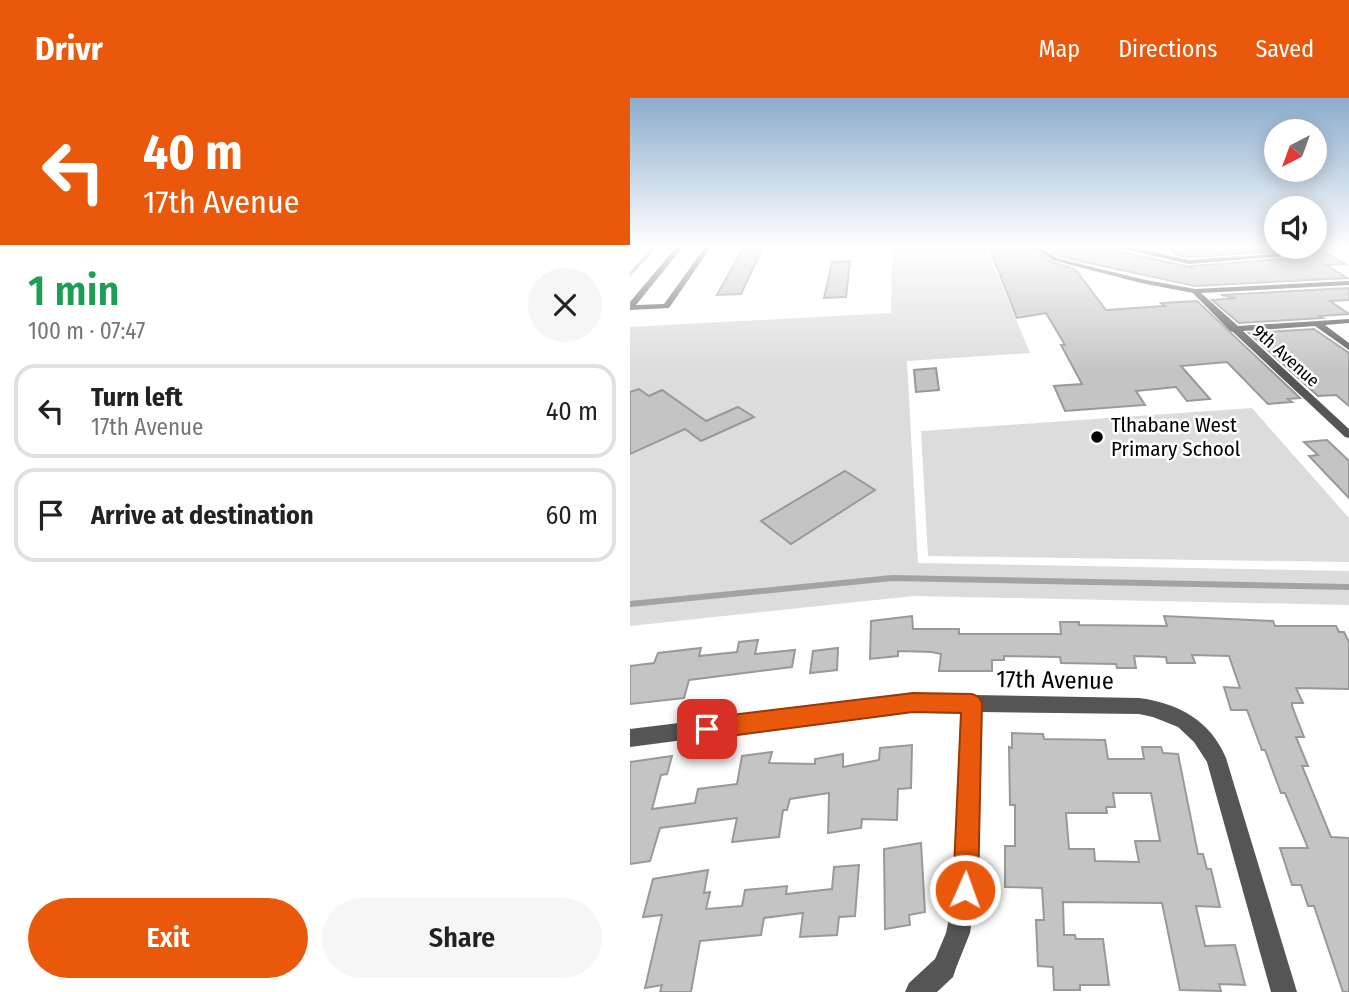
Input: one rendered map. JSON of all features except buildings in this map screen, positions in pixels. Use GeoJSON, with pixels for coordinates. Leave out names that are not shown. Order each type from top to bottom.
{"type":"FeatureCollection","features":[{"type":"Feature","properties":{"kind":"street"},"geometry":{"type":"LineString","coordinates":[[630,307],[645,289]]}},
{"type":"Feature","properties":{"kind":"street"},"geometry":{"type":"LineString","coordinates":[[630,307],[666,306],[678,289]]}},
{"type":"Feature","properties":{"kind":"street"},"geometry":{"type":"LineString","coordinates":[[1173,289],[1195,291],[1239,289]]}},
{"type":"Feature","properties":{"kind":"street","name":"9th Avenue"},"geometry":{"type":"LineString","coordinates":[[1195,291],[1349,435]]}},
{"type":"Feature","properties":{"kind":"street","name":"9th Avenue"},"geometry":{"type":"LineString","coordinates":[[1233,329],[1349,321]]}},
{"type":"Feature","properties":{"kind":"street"},"geometry":{"type":"LineString","coordinates":[[1318,324],[1349,347]]}},
{"type":"Feature","properties":{"kind":"street","name":"17th Avenue"},"geometry":{"type":"LineString","coordinates":[[630,738],[913,702],[1139,706],[1165,709],[1185,719],[1202,735],[1216,758],[1284,992]]}},
{"type":"Feature","properties":{"kind":"street"},"geometry":{"type":"LineString","coordinates":[[918,992],[944,968],[958,933],[965,890],[972,703]]}},
{"type":"Feature","properties":{"kind":"shaded area"},"geometry":{"type":"Polygon","coordinates":[[[891,289],[1003,289],[1030,353],[907,361],[918,563],[1349,571],[1349,605],[914,596],[630,626],[630,327],[891,313],[891,289]]]}},
{"type":"Feature","properties":{"kind":"shaded area"},"geometry":{"type":"Polygon","coordinates":[[[1252,408],[1349,518],[1349,562],[928,556],[921,431],[1252,408]]]}},
{"type":"Feature","properties":{"kind":"waterway"},"geometry":{"type":"LineString","coordinates":[[630,604],[892,578],[1349,587]]}},
{"type":"Feature","properties":{"kind":"place","name":"Tlhabane West Primary School"},"geometry":{"type":"Point","coordinates":[1097,437]}},
{"type":"Feature","properties":{"kind":"route"},"geometry":{"type":"LineString","coordinates":[[707,729],[913,702],[972,703],[965,890]]}}]}
